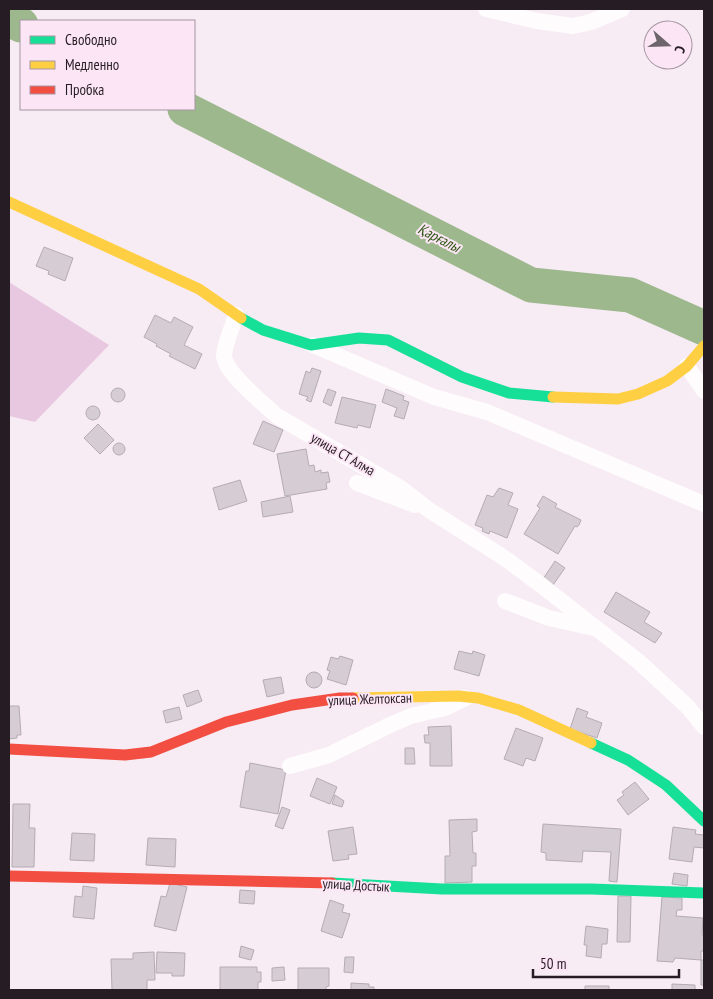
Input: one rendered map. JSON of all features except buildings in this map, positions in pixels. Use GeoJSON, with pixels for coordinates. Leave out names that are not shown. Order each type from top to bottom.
{"type":"FeatureCollection","features":[{"type":"Feature","properties":{"kind":"street"},"geometry":{"type":"LineString","coordinates":[[486,9],[537,21],[573,26],[591,22],[622,9]]}},
{"type":"Feature","properties":{"kind":"street"},"geometry":{"type":"LineString","coordinates":[[9,202],[199,289],[236,315],[263,330],[311,344],[434,397],[487,412],[704,504]]}},
{"type":"Feature","properties":{"kind":"street","name":"улица СТ Алма"},"geometry":{"type":"LineString","coordinates":[[236,315],[224,354],[226,363],[240,381],[277,416],[402,489],[429,510],[506,559],[541,584],[638,661],[688,707],[704,727]]}},
{"type":"Feature","properties":{"kind":"street"},"geometry":{"type":"LineString","coordinates":[[311,344],[359,338],[388,340],[462,377],[509,393],[540,397],[618,399],[638,394],[667,381],[687,366],[704,346]]}},
{"type":"Feature","properties":{"kind":"street"},"geometry":{"type":"LineString","coordinates":[[687,366],[704,391]]}},
{"type":"Feature","properties":{"kind":"street"},"geometry":{"type":"LineString","coordinates":[[357,483],[429,510]]}},
{"type":"Feature","properties":{"kind":"street"},"geometry":{"type":"LineString","coordinates":[[505,601],[549,618],[596,628]]}},
{"type":"Feature","properties":{"kind":"street"},"geometry":{"type":"LineString","coordinates":[[290,766],[328,755],[411,716],[445,708],[468,697]]}},
{"type":"Feature","properties":{"kind":"street","name":"улица Желтоксан"},"geometry":{"type":"LineString","coordinates":[[9,749],[124,755],[151,752],[226,722],[292,705],[340,698],[478,698],[520,710],[628,760],[666,786],[704,821]]}},
{"type":"Feature","properties":{"kind":"street","name":"улица Достык"},"geometry":{"type":"LineString","coordinates":[[9,876],[362,884],[387,888],[704,892]]}},
{"type":"Feature","properties":{"kind":"shaded area"},"geometry":{"type":"Polygon","coordinates":[[[9,282],[109,345],[35,422],[9,416],[9,282]]]}},
{"type":"Feature","properties":{"kind":"waterway","name":"Қарғалы"},"geometry":{"type":"LineString","coordinates":[[9,19],[20,24]]}},
{"type":"Feature","properties":{"kind":"waterway","name":"Қарғалы"},"geometry":{"type":"LineString","coordinates":[[187,110],[531,285],[630,295],[704,328]]}},
{"type":"Feature","properties":{"kind":"traffic: fast"},"geometry":{"type":"LineString","coordinates":[[241,318],[263,330],[311,345],[359,338],[388,340],[462,377],[509,393],[553,397]]}},
{"type":"Feature","properties":{"kind":"traffic: fast"},"geometry":{"type":"LineString","coordinates":[[591,743],[628,760],[666,785],[704,821]]}},
{"type":"Feature","properties":{"kind":"traffic: fast"},"geometry":{"type":"LineString","coordinates":[[332,883],[442,889],[591,889],[704,893]]}},
{"type":"Feature","properties":{"kind":"traffic: slow"},"geometry":{"type":"LineString","coordinates":[[9,202],[199,289],[241,318]]}},
{"type":"Feature","properties":{"kind":"traffic: slow"},"geometry":{"type":"LineString","coordinates":[[553,397],[618,399],[638,394],[667,381],[687,366],[704,346]]}},
{"type":"Feature","properties":{"kind":"traffic: slow"},"geometry":{"type":"LineString","coordinates":[[353,698],[458,696],[478,698],[519,710],[591,743]]}},
{"type":"Feature","properties":{"kind":"traffic: jam"},"geometry":{"type":"LineString","coordinates":[[9,749],[125,755],[151,752],[226,722],[292,705],[353,698]]}},
{"type":"Feature","properties":{"kind":"traffic: jam"},"geometry":{"type":"LineString","coordinates":[[9,876],[332,883]]}}]}
